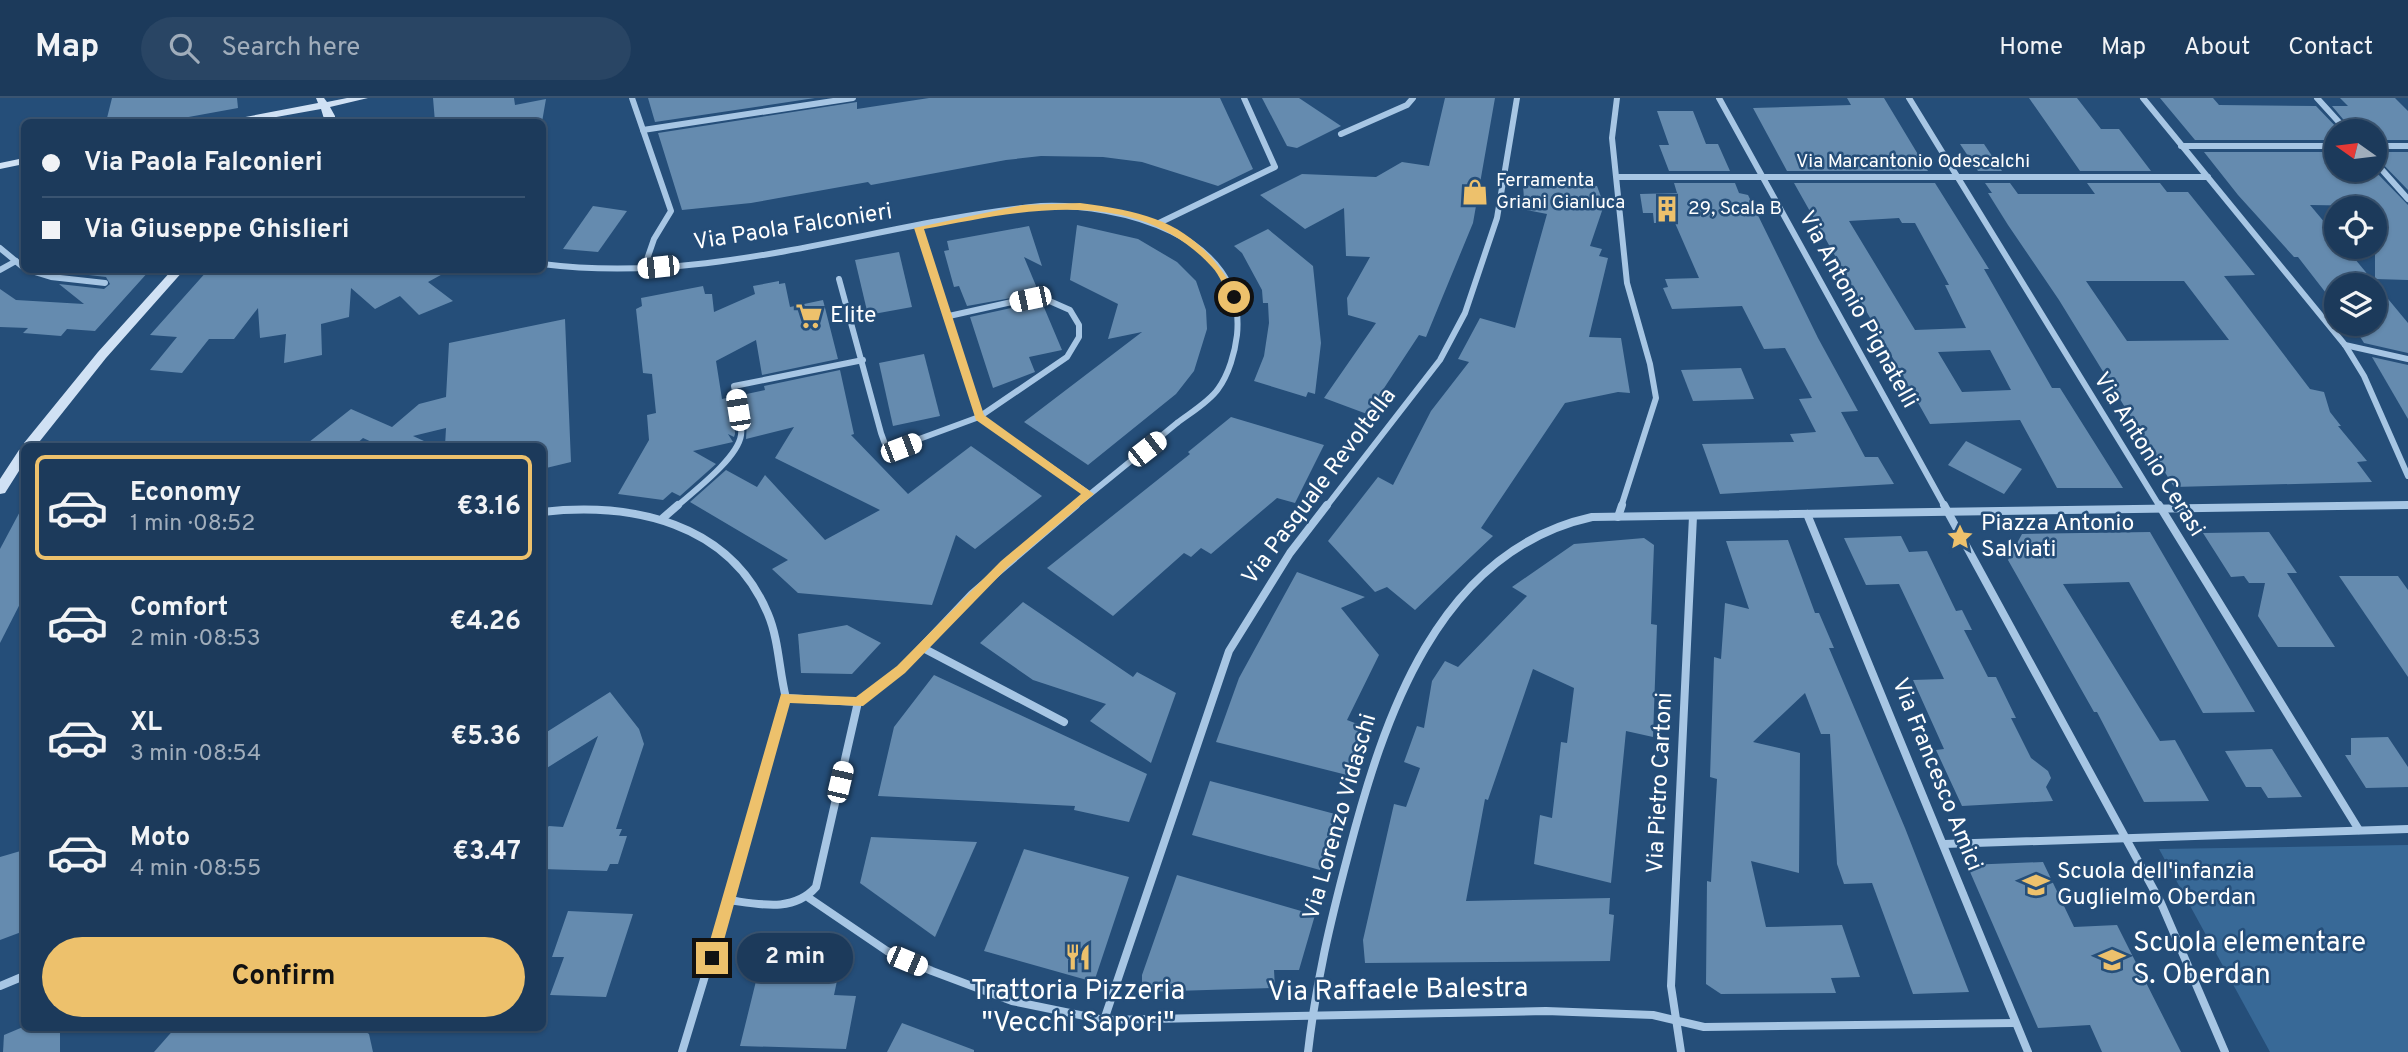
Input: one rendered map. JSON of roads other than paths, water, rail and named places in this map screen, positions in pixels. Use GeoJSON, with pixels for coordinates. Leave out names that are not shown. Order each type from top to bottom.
{"type":"FeatureCollection","features":[{"type":"Feature","properties":{"kind":"street"},"geometry":{"type":"LineString","coordinates":[[248,119],[321,102],[363,98]]}},
{"type":"Feature","properties":{"kind":"street"},"geometry":{"type":"LineString","coordinates":[[632,98],[671,211],[654,239],[644,268]]}},
{"type":"Feature","properties":{"kind":"street"},"geometry":{"type":"LineString","coordinates":[[643,130],[853,98]]}},
{"type":"Feature","properties":{"kind":"street"},"geometry":{"type":"LineString","coordinates":[[1159,223],[1275,167],[1244,98]]}},
{"type":"Feature","properties":{"kind":"street"},"geometry":{"type":"LineString","coordinates":[[1341,134],[1407,105],[1413,98]]}},
{"type":"Feature","properties":{"kind":"street","name":"Via Pasquale Revoltella"},"geometry":{"type":"LineString","coordinates":[[1104,1020],[1221,671],[1235,640],[1290,553],[1440,360],[1465,313],[1497,218],[1517,98]]}},
{"type":"Feature","properties":{"kind":"street"},"geometry":{"type":"LineString","coordinates":[[1616,98],[1612,138],[1619,177],[1627,283],[1650,364],[1656,398],[1618,517]]}},
{"type":"Feature","properties":{"kind":"street","name":"Via Antonio Pignatelli"},"geometry":{"type":"LineString","coordinates":[[1719,98],[1947,511]]}},
{"type":"Feature","properties":{"kind":"street","name":"Via Antonio Cerasi"},"geometry":{"type":"LineString","coordinates":[[1909,98],[2359,830]]}},
{"type":"Feature","properties":{"kind":"street"},"geometry":{"type":"LineString","coordinates":[[2143,98],[2344,345],[2368,383],[2408,476]]}},
{"type":"Feature","properties":{"kind":"street"},"geometry":{"type":"LineString","coordinates":[[2317,98],[2336,119]]}},
{"type":"Feature","properties":{"kind":"street"},"geometry":{"type":"LineString","coordinates":[[307,119],[321,102]]}},
{"type":"Feature","properties":{"kind":"street"},"geometry":{"type":"LineString","coordinates":[[321,102],[330,119]]}},
{"type":"Feature","properties":{"kind":"street"},"geometry":{"type":"LineString","coordinates":[[2181,145],[2324,146]]}},
{"type":"Feature","properties":{"kind":"street"},"geometry":{"type":"LineString","coordinates":[[2387,146],[2408,146]]}},
{"type":"Feature","properties":{"kind":"street"},"geometry":{"type":"LineString","coordinates":[[0,166],[21,162]]}},
{"type":"Feature","properties":{"kind":"street"},"geometry":{"type":"LineString","coordinates":[[2387,175],[2408,199]]}},
{"type":"Feature","properties":{"kind":"street","name":"Via Marcantonio Odescalchi"},"geometry":{"type":"LineString","coordinates":[[1619,177],[2208,177]]}},
{"type":"Feature","properties":{"kind":"street","name":"Via Paola Falconieri"},"geometry":{"type":"LineString","coordinates":[[546,264],[589,269],[644,268],[778,253],[999,211],[1062,205],[1097,207],[1159,223],[1197,247],[1225,279],[1240,317],[1237,351],[1224,380],[1209,399],[1089,494],[972,594],[923,648],[887,681],[858,702]]}},
{"type":"Feature","properties":{"kind":"street"},"geometry":{"type":"LineString","coordinates":[[919,228],[979,417],[1089,494]]}},
{"type":"Feature","properties":{"kind":"street"},"geometry":{"type":"LineString","coordinates":[[0,247],[21,265]]}},
{"type":"Feature","properties":{"kind":"street"},"geometry":{"type":"LineString","coordinates":[[0,270],[16,261]]}},
{"type":"Feature","properties":{"kind":"street"},"geometry":{"type":"LineString","coordinates":[[40,273],[104,283]]}},
{"type":"Feature","properties":{"kind":"street"},"geometry":{"type":"LineString","coordinates":[[31,443],[102,355],[175,273]]}},
{"type":"Feature","properties":{"kind":"street"},"geometry":{"type":"LineString","coordinates":[[839,279],[881,433],[885,444],[892,449],[979,417],[1067,357],[1078,341],[1079,325],[1067,307],[1045,299],[1030,299],[949,316]]}},
{"type":"Feature","properties":{"kind":"street"},"geometry":{"type":"LineString","coordinates":[[2344,345],[2408,359]]}},
{"type":"Feature","properties":{"kind":"street"},"geometry":{"type":"LineString","coordinates":[[663,518],[740,442],[734,386],[863,360]]}},
{"type":"Feature","properties":{"kind":"street"},"geometry":{"type":"LineString","coordinates":[[2,483],[21,457]]}},
{"type":"Feature","properties":{"kind":"street"},"geometry":{"type":"LineString","coordinates":[[2225,1052],[2161,903],[2127,836],[1947,511],[2408,505]]}},
{"type":"Feature","properties":{"kind":"street"},"geometry":{"type":"LineString","coordinates":[[546,512],[618,509],[663,518],[689,528],[716,545],[749,578],[769,615],[786,698],[682,1052]]}},
{"type":"Feature","properties":{"kind":"street","name":"Via Lorenzo Vidaschi"},"geometry":{"type":"LineString","coordinates":[[1308,1052],[1315,984],[1366,782],[1384,727],[1415,661],[1460,600],[1511,550],[1536,534],[1563,523],[1618,517],[1947,511]]}},
{"type":"Feature","properties":{"kind":"street","name":"Via Francesco Amici"},"geometry":{"type":"LineString","coordinates":[[1807,514],[2028,1052]]}},
{"type":"Feature","properties":{"kind":"street","name":"Via Pietro Cartoni"},"geometry":{"type":"LineString","coordinates":[[1681,1052],[1671,986],[1693,516]]}},
{"type":"Feature","properties":{"kind":"street"},"geometry":{"type":"LineString","coordinates":[[923,648],[1064,722]]}},
{"type":"Feature","properties":{"kind":"street"},"geometry":{"type":"LineString","coordinates":[[728,901],[786,904],[809,898],[816,887],[858,702],[786,698]]}},
{"type":"Feature","properties":{"kind":"street"},"geometry":{"type":"LineString","coordinates":[[1944,844],[2408,829]]}},
{"type":"Feature","properties":{"kind":"street","name":"Via Raffaele Balestra"},"geometry":{"type":"LineString","coordinates":[[809,898],[887,951],[932,971],[1012,1001],[1104,1020],[1546,1010],[1625,1012],[1674,1019],[1704,1027],[2015,1023]]}},
{"type":"Feature","properties":{"kind":"street"},"geometry":{"type":"LineString","coordinates":[[0,986],[21,977]]}},
{"type":"Feature","properties":{"kind":"place","name":"Ferramenta Griani Gianluca"},"geometry":{"type":"Point","coordinates":[1475,192]}},
{"type":"Feature","properties":{"kind":"place","name":"29, Scala B"},"geometry":{"type":"Point","coordinates":[1667,209]}},
{"type":"Feature","properties":{"kind":"place","name":"Elite"},"geometry":{"type":"Point","coordinates":[809,316]}},
{"type":"Feature","properties":{"kind":"place","name":"Piazza Antonio Salviati"},"geometry":{"type":"Point","coordinates":[1960,537]}},
{"type":"Feature","properties":{"kind":"place","name":"Scuola dell'infanzia Guglielmo Oberdan"},"geometry":{"type":"Point","coordinates":[2036,885]}},
{"type":"Feature","properties":{"kind":"place","name":"Trattoria Pizzeria \"Vecchi Sapori\""},"geometry":{"type":"Point","coordinates":[1078,957]}},
{"type":"Feature","properties":{"kind":"place","name":"Scuola elementare S. Oberdan"},"geometry":{"type":"Point","coordinates":[2112,960]}}]}
